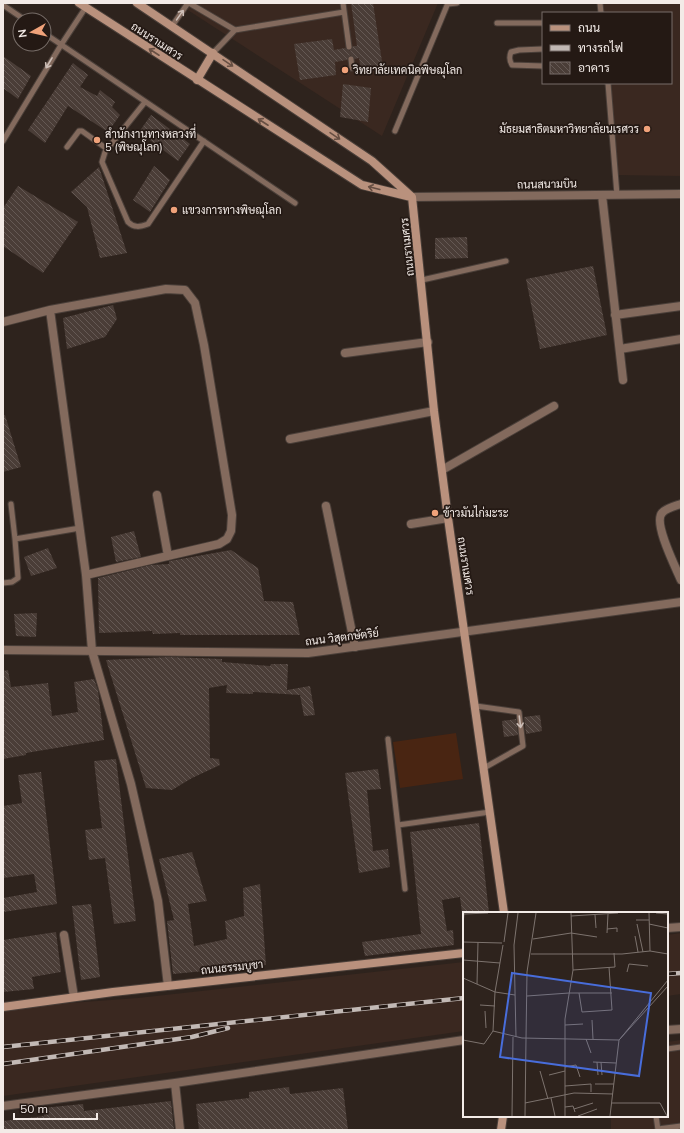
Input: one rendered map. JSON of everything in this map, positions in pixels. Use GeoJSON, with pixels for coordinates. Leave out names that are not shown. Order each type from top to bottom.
{"type":"FeatureCollection","features":[{"type":"Feature","properties":{"kind":"main road","name":"ถนนราเมศวร"},"geometry":{"type":"LineString","coordinates":[[137,3],[372,161],[412,197],[422,280],[434,411],[504,912]]}},
{"type":"Feature","properties":{"kind":"main road","name":"ถนนราเมศวร"},"geometry":{"type":"LineString","coordinates":[[82,5],[362,185],[412,197]]}},
{"type":"Feature","properties":{"kind":"main road"},"geometry":{"type":"LineString","coordinates":[[197,80],[213,53]]}},
{"type":"Feature","properties":{"kind":"main road","name":"ถนนธรรมบูชา"},"geometry":{"type":"LineString","coordinates":[[3,1007],[74,997],[463,953]]}},
{"type":"Feature","properties":{"kind":"main road"},"geometry":{"type":"LineString","coordinates":[[501,1130],[503,1117]]}},
{"type":"Feature","properties":{"kind":"street","name":"ถนนสนามบิน"},"geometry":{"type":"LineString","coordinates":[[412,197],[681,194]]}},
{"type":"Feature","properties":{"kind":"street"},"geometry":{"type":"LineString","coordinates":[[602,195],[624,380]]}},
{"type":"Feature","properties":{"kind":"street"},"geometry":{"type":"LineString","coordinates":[[3,322],[50,310],[166,289],[185,290],[195,303],[204,345],[228,490],[232,516],[231,531],[227,539],[219,544],[86,575]]}},
{"type":"Feature","properties":{"kind":"street"},"geometry":{"type":"LineString","coordinates":[[616,315],[681,306]]}},
{"type":"Feature","properties":{"kind":"street"},"geometry":{"type":"LineString","coordinates":[[50,310],[86,575],[92,651],[131,784],[158,901],[168,986]]}},
{"type":"Feature","properties":{"kind":"street"},"geometry":{"type":"LineString","coordinates":[[620,349],[681,339]]}},
{"type":"Feature","properties":{"kind":"street"},"geometry":{"type":"LineString","coordinates":[[345,353],[428,342]]}},
{"type":"Feature","properties":{"kind":"street"},"geometry":{"type":"LineString","coordinates":[[442,470],[554,406]]}},
{"type":"Feature","properties":{"kind":"street"},"geometry":{"type":"LineString","coordinates":[[290,439],[434,411]]}},
{"type":"Feature","properties":{"kind":"street"},"geometry":{"type":"LineString","coordinates":[[157,495],[168,556]]}},
{"type":"Feature","properties":{"kind":"street"},"geometry":{"type":"LineString","coordinates":[[681,504],[666,510],[661,514],[660,519],[661,530],[681,580]]}},
{"type":"Feature","properties":{"kind":"street"},"geometry":{"type":"LineString","coordinates":[[326,506],[355,647]]}},
{"type":"Feature","properties":{"kind":"street"},"geometry":{"type":"LineString","coordinates":[[411,524],[448,518]]}},
{"type":"Feature","properties":{"kind":"street","name":"ถนน วิสุตกษัตริย์"},"geometry":{"type":"LineString","coordinates":[[3,650],[308,653],[681,602]]}},
{"type":"Feature","properties":{"kind":"street"},"geometry":{"type":"LineString","coordinates":[[668,928],[681,927]]}},
{"type":"Feature","properties":{"kind":"street"},"geometry":{"type":"LineString","coordinates":[[64,935],[74,997]]}},
{"type":"Feature","properties":{"kind":"street"},"geometry":{"type":"LineString","coordinates":[[668,1030],[681,1029]]}},
{"type":"Feature","properties":{"kind":"street"},"geometry":{"type":"LineString","coordinates":[[3,1106],[175,1083],[463,1040]]}},
{"type":"Feature","properties":{"kind":"street"},"geometry":{"type":"LineString","coordinates":[[175,1083],[180,1130]]}},
{"type":"Feature","properties":{"kind":"lane"},"geometry":{"type":"LineString","coordinates":[[172,26],[189,3],[235,30]]}},
{"type":"Feature","properties":{"kind":"lane"},"geometry":{"type":"LineString","coordinates":[[343,3],[349,47]]}},
{"type":"Feature","properties":{"kind":"lane"},"geometry":{"type":"LineString","coordinates":[[395,132],[448,4],[457,3]]}},
{"type":"Feature","properties":{"kind":"lane"},"geometry":{"type":"LineString","coordinates":[[3,5],[13,12]]}},
{"type":"Feature","properties":{"kind":"lane"},"geometry":{"type":"LineString","coordinates":[[3,141],[5,130],[60,45],[82,5]]}},
{"type":"Feature","properties":{"kind":"lane"},"geometry":{"type":"LineString","coordinates":[[213,53],[235,30],[344,12]]}},
{"type":"Feature","properties":{"kind":"lane"},"geometry":{"type":"LineString","coordinates":[[497,23],[542,22]]}},
{"type":"Feature","properties":{"kind":"lane"},"geometry":{"type":"LineString","coordinates":[[52,39],[296,203]]}},
{"type":"Feature","properties":{"kind":"lane"},"geometry":{"type":"LineString","coordinates":[[542,49],[519,50],[511,52],[510,55],[512,65],[542,66]]}},
{"type":"Feature","properties":{"kind":"lane"},"geometry":{"type":"LineString","coordinates":[[351,59],[352,68]]}},
{"type":"Feature","properties":{"kind":"lane"},"geometry":{"type":"LineString","coordinates":[[608,84],[617,195]]}},
{"type":"Feature","properties":{"kind":"lane"},"geometry":{"type":"LineString","coordinates":[[145,102],[107,149],[102,162],[128,222],[132,225],[138,227],[148,224],[204,141]]}},
{"type":"Feature","properties":{"kind":"lane"},"geometry":{"type":"LineString","coordinates":[[67,148],[79,131],[82,131],[107,149]]}},
{"type":"Feature","properties":{"kind":"lane"},"geometry":{"type":"LineString","coordinates":[[422,280],[506,261]]}},
{"type":"Feature","properties":{"kind":"lane"},"geometry":{"type":"LineString","coordinates":[[3,583],[12,582],[18,578],[11,504]]}},
{"type":"Feature","properties":{"kind":"lane"},"geometry":{"type":"LineString","coordinates":[[15,539],[80,528]]}},
{"type":"Feature","properties":{"kind":"lane"},"geometry":{"type":"LineString","coordinates":[[476,706],[519,712],[523,746],[484,768]]}},
{"type":"Feature","properties":{"kind":"lane"},"geometry":{"type":"LineString","coordinates":[[388,739],[405,889]]}},
{"type":"Feature","properties":{"kind":"lane"},"geometry":{"type":"LineString","coordinates":[[398,825],[490,812]]}},
{"type":"Feature","properties":{"kind":"lane"},"geometry":{"type":"LineString","coordinates":[[668,1049],[681,1047]]}},
{"type":"Feature","properties":{"kind":"lane"},"geometry":{"type":"LineString","coordinates":[[656,1117],[658,1129],[681,1126]]}},
{"type":"Feature","properties":{"kind":"shaded area","name":"วิทยาลัยเทคนิคพิษณุโลก"},"geometry":{"type":"Polygon","coordinates":[[[177,3],[438,3],[382,136],[177,3]]]}},
{"type":"Feature","properties":{"kind":"shaded area","name":"มัธยมสาธิตมหาวิทยาลัยนเรศวร"},"geometry":{"type":"Polygon","coordinates":[[[600,3],[681,3],[681,176],[616,175],[608,84],[672,84],[672,12],[601,12],[600,3]]]}},
{"type":"Feature","properties":{"kind":"shaded area"},"geometry":{"type":"Polygon","coordinates":[[[456,733],[463,779],[400,788],[393,742],[456,733]]]}},
{"type":"Feature","properties":{"kind":"shaded area"},"geometry":{"type":"Polygon","coordinates":[[[681,933],[681,994],[668,996],[668,935],[681,933]]]}},
{"type":"Feature","properties":{"kind":"shaded area"},"geometry":{"type":"Polygon","coordinates":[[[463,962],[463,1031],[3,1096],[3,1008],[138,998],[463,962]]]}},
{"type":"Feature","properties":{"kind":"shaded area"},"geometry":{"type":"Polygon","coordinates":[[[681,1040],[681,1130],[611,1130],[611,1117],[668,1117],[668,1042],[681,1040]]]}},
{"type":"Feature","properties":{"kind":"building"},"geometry":{"type":"Polygon","coordinates":[[[351,3],[373,3],[383,68],[361,71],[359,58],[355,59],[350,55],[347,60],[335,62],[336,75],[300,80],[294,44],[332,39],[334,50],[345,48],[350,51],[353,46],[357,46],[351,3]]]}},
{"type":"Feature","properties":{"kind":"building"},"geometry":{"type":"Polygon","coordinates":[[[3,56],[31,76],[18,99],[3,88],[3,56]]]}},
{"type":"Feature","properties":{"kind":"building"},"geometry":{"type":"Polygon","coordinates":[[[73,63],[88,75],[80,87],[97,96],[100,90],[115,102],[112,107],[120,115],[108,132],[68,106],[45,143],[28,130],[73,63]]]}},
{"type":"Feature","properties":{"kind":"building"},"geometry":{"type":"Polygon","coordinates":[[[343,84],[371,88],[368,122],[340,117],[343,84]]]}},
{"type":"Feature","properties":{"kind":"building"},"geometry":{"type":"Polygon","coordinates":[[[151,115],[190,144],[178,161],[139,132],[151,115]]]}},
{"type":"Feature","properties":{"kind":"building"},"geometry":{"type":"Polygon","coordinates":[[[154,166],[170,180],[150,212],[133,200],[154,166]]]}},
{"type":"Feature","properties":{"kind":"building"},"geometry":{"type":"Polygon","coordinates":[[[99,167],[127,253],[100,258],[87,207],[71,192],[99,167]]]}},
{"type":"Feature","properties":{"kind":"building"},"geometry":{"type":"Polygon","coordinates":[[[18,186],[78,222],[43,273],[3,246],[3,208],[18,186]]]}},
{"type":"Feature","properties":{"kind":"building"},"geometry":{"type":"Polygon","coordinates":[[[467,237],[468,258],[435,259],[435,238],[467,237]]]}},
{"type":"Feature","properties":{"kind":"building"},"geometry":{"type":"Polygon","coordinates":[[[593,266],[607,335],[540,349],[526,279],[593,266]]]}},
{"type":"Feature","properties":{"kind":"building"},"geometry":{"type":"Polygon","coordinates":[[[113,305],[117,319],[105,337],[67,349],[63,318],[113,305]]]}},
{"type":"Feature","properties":{"kind":"building"},"geometry":{"type":"Polygon","coordinates":[[[3,415],[5,415],[21,467],[3,472],[3,415]]]}},
{"type":"Feature","properties":{"kind":"building"},"geometry":{"type":"Polygon","coordinates":[[[134,531],[141,557],[116,562],[111,537],[134,531]]]}},
{"type":"Feature","properties":{"kind":"building"},"geometry":{"type":"Polygon","coordinates":[[[48,548],[57,568],[31,576],[24,557],[48,548]]]}},
{"type":"Feature","properties":{"kind":"building"},"geometry":{"type":"Polygon","coordinates":[[[231,550],[258,568],[264,601],[293,602],[300,635],[180,635],[180,633],[153,634],[152,631],[99,633],[98,578],[151,565],[169,564],[169,561],[231,550]]]}},
{"type":"Feature","properties":{"kind":"building"},"geometry":{"type":"Polygon","coordinates":[[[37,613],[36,637],[16,636],[14,614],[37,613]]]}},
{"type":"Feature","properties":{"kind":"building"},"geometry":{"type":"Polygon","coordinates":[[[169,657],[222,659],[222,662],[270,666],[271,664],[288,664],[287,690],[310,686],[315,715],[304,716],[300,695],[253,692],[253,694],[226,693],[227,685],[209,688],[210,758],[219,759],[220,765],[192,778],[172,790],[146,788],[106,660],[169,657]]]}},
{"type":"Feature","properties":{"kind":"building"},"geometry":{"type":"Polygon","coordinates":[[[8,670],[11,687],[48,683],[52,716],[78,712],[74,682],[94,679],[98,690],[104,740],[26,753],[26,755],[3,759],[3,671],[8,670]]]}},
{"type":"Feature","properties":{"kind":"building"},"geometry":{"type":"Polygon","coordinates":[[[540,715],[542,731],[526,734],[524,717],[540,715]]]}},
{"type":"Feature","properties":{"kind":"building"},"geometry":{"type":"Polygon","coordinates":[[[516,719],[518,735],[504,737],[502,721],[516,719]]]}},
{"type":"Feature","properties":{"kind":"building"},"geometry":{"type":"Polygon","coordinates":[[[116,759],[136,921],[114,924],[105,858],[89,860],[85,830],[102,828],[94,761],[116,759]]]}},
{"type":"Feature","properties":{"kind":"building"},"geometry":{"type":"Polygon","coordinates":[[[378,769],[381,789],[367,790],[373,851],[388,849],[390,867],[359,873],[345,773],[378,769]]]}},
{"type":"Feature","properties":{"kind":"building"},"geometry":{"type":"Polygon","coordinates":[[[41,772],[57,904],[3,912],[3,898],[37,892],[34,874],[3,878],[3,806],[22,803],[18,775],[41,772]]]}},
{"type":"Feature","properties":{"kind":"building"},"geometry":{"type":"Polygon","coordinates":[[[479,823],[489,912],[462,913],[460,897],[442,900],[447,931],[453,930],[454,945],[365,956],[362,942],[421,934],[410,832],[479,823]]]}},
{"type":"Feature","properties":{"kind":"building"},"geometry":{"type":"Polygon","coordinates":[[[192,852],[207,901],[188,904],[194,946],[227,939],[225,921],[244,916],[243,888],[260,884],[266,965],[173,974],[167,921],[174,920],[159,859],[192,852]]]}},
{"type":"Feature","properties":{"kind":"building"},"geometry":{"type":"Polygon","coordinates":[[[91,904],[100,977],[81,980],[72,906],[91,904]]]}},
{"type":"Feature","properties":{"kind":"building"},"geometry":{"type":"Polygon","coordinates":[[[56,932],[61,972],[32,977],[34,989],[3,992],[3,940],[56,932]]]}},
{"type":"Feature","properties":{"kind":"building"},"geometry":{"type":"Polygon","coordinates":[[[289,1087],[290,1094],[343,1088],[348,1130],[199,1130],[196,1104],[249,1098],[249,1092],[289,1087]]]}},
{"type":"Feature","properties":{"kind":"building"},"geometry":{"type":"Polygon","coordinates":[[[171,1101],[174,1130],[3,1130],[3,1121],[44,1116],[43,1108],[83,1104],[84,1111],[171,1101]]]}},
{"type":"Feature","properties":{"kind":"railway"},"geometry":{"type":"LineString","coordinates":[[668,974],[681,973]]}},
{"type":"Feature","properties":{"kind":"railway"},"geometry":{"type":"LineString","coordinates":[[3,1047],[463,998]]}},
{"type":"Feature","properties":{"kind":"railway"},"geometry":{"type":"LineString","coordinates":[[3,1064],[192,1037],[228,1028]]}},
{"type":"Feature","properties":{"kind":"place","name":"วิทยาลัยเทคนิคพิษณุโลก"},"geometry":{"type":"Point","coordinates":[345,70]}},
{"type":"Feature","properties":{"kind":"place","name":"มัธยมสาธิตมหาวิทยาลัยนเรศวร"},"geometry":{"type":"Point","coordinates":[647,129]}},
{"type":"Feature","properties":{"kind":"place","name":"สำนักงานทางหลวงที่ 5 (พิษณุโลก)"},"geometry":{"type":"Point","coordinates":[97,140]}},
{"type":"Feature","properties":{"kind":"place","name":"แขวงการทางพิษณุโลก"},"geometry":{"type":"Point","coordinates":[174,210]}},
{"type":"Feature","properties":{"kind":"place","name":"ข้าวมันไก่มะระ"},"geometry":{"type":"Point","coordinates":[435,513]}}]}
